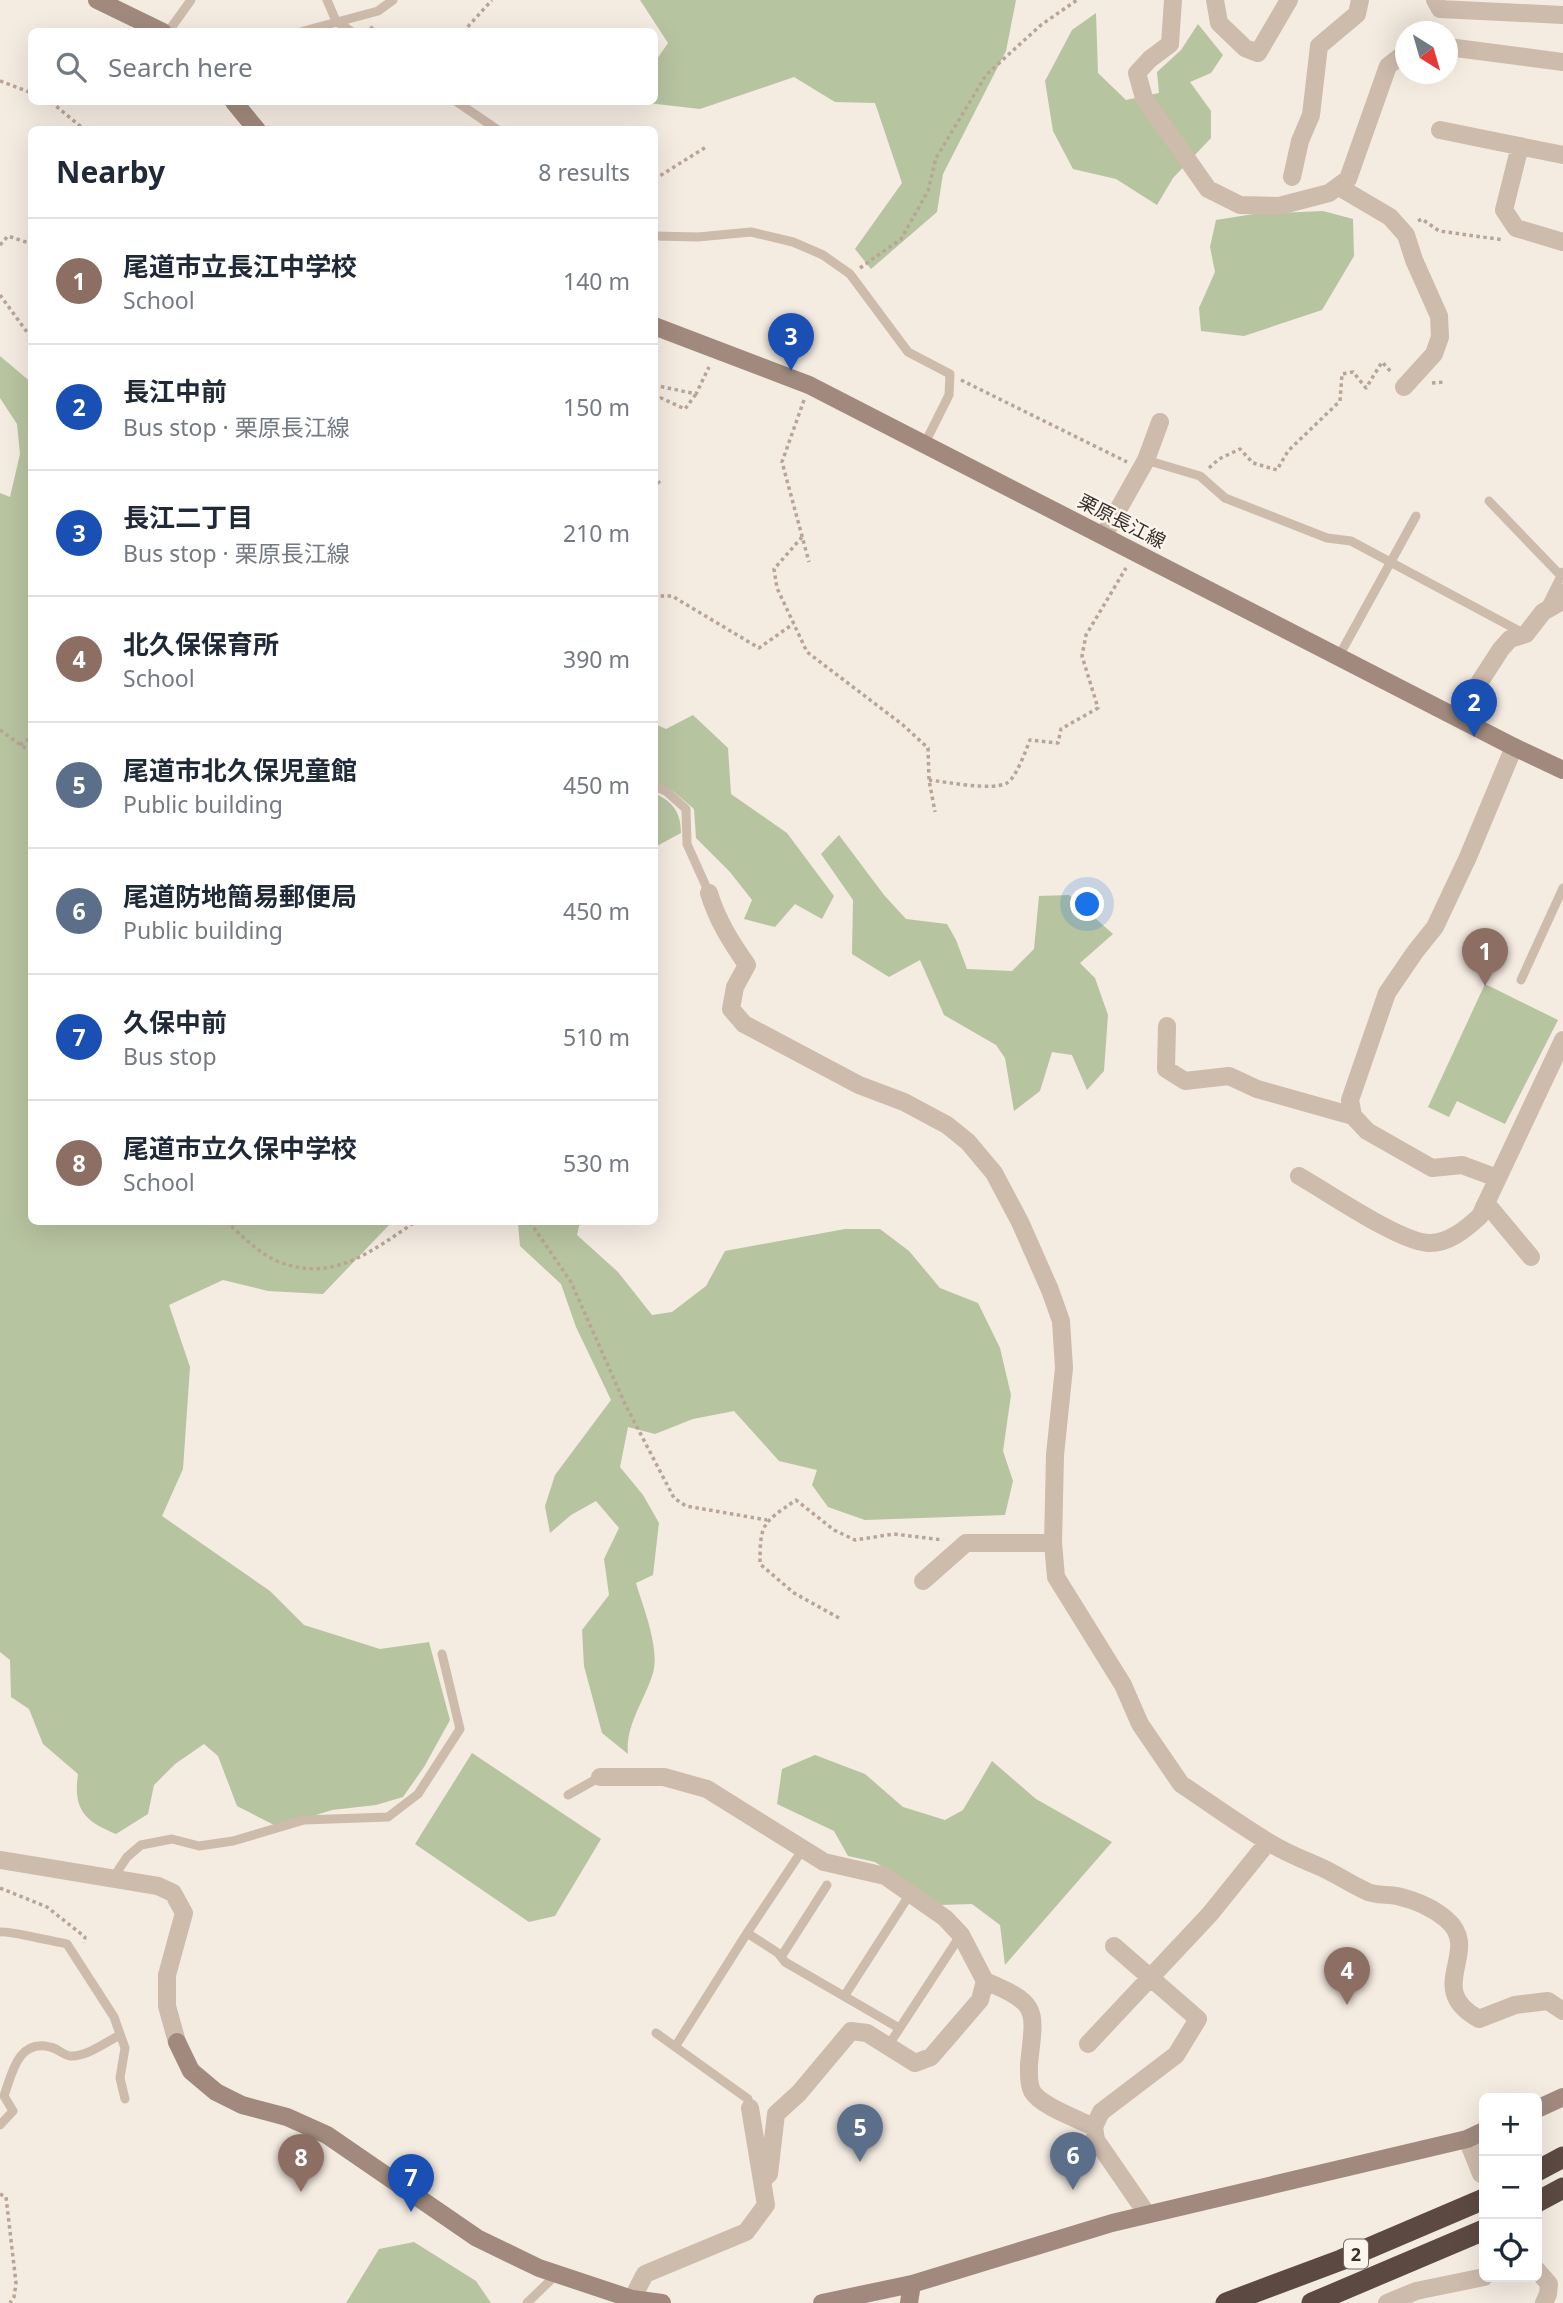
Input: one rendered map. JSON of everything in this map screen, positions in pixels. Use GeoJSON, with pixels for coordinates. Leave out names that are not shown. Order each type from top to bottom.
{"type":"FeatureCollection","features":[{"type":"Feature","properties":{"kind":"highway"},"geometry":{"type":"LineString","coordinates":[[1542,2168],[1563,2157]]}},
{"type":"Feature","properties":{"kind":"highway"},"geometry":{"type":"LineString","coordinates":[[1542,2199],[1563,2188]]}},
{"type":"Feature","properties":{"kind":"highway","name":"2"},"geometry":{"type":"LineString","coordinates":[[1226,2303],[1353,2255],[1479,2201]]}},
{"type":"Feature","properties":{"kind":"highway","name":"2"},"geometry":{"type":"LineString","coordinates":[[1312,2303],[1479,2232]]}},
{"type":"Feature","properties":{"kind":"street"},"geometry":{"type":"LineString","coordinates":[[97,0],[155,28]]}},
{"type":"Feature","properties":{"kind":"street"},"geometry":{"type":"LineString","coordinates":[[1173,0],[1170,44],[1150,59],[1137,74],[1144,99],[1208,189],[1240,205],[1279,206],[1329,193],[1348,179],[1388,66],[1395,60]]}},
{"type":"Feature","properties":{"kind":"street"},"geometry":{"type":"LineString","coordinates":[[1215,0],[1219,23],[1245,48],[1258,52],[1289,0]]}},
{"type":"Feature","properties":{"kind":"street"},"geometry":{"type":"LineString","coordinates":[[1292,177],[1300,141],[1311,115],[1319,46],[1357,14],[1360,0]]}},
{"type":"Feature","properties":{"kind":"street"},"geometry":{"type":"LineString","coordinates":[[1435,0],[1440,9],[1563,15]]}},
{"type":"Feature","properties":{"kind":"street"},"geometry":{"type":"LineString","coordinates":[[1458,48],[1563,62]]}},
{"type":"Feature","properties":{"kind":"street"},"geometry":{"type":"LineString","coordinates":[[236,105],[254,126]]}},
{"type":"Feature","properties":{"kind":"street"},"geometry":{"type":"LineString","coordinates":[[1440,130],[1563,155]]}},
{"type":"Feature","properties":{"kind":"street"},"geometry":{"type":"LineString","coordinates":[[1520,146],[1504,210],[1517,228],[1563,242]]}},
{"type":"Feature","properties":{"kind":"street"},"geometry":{"type":"LineString","coordinates":[[1339,187],[1390,217],[1406,235],[1439,316],[1440,337],[1434,354],[1404,387]]}},
{"type":"Feature","properties":{"kind":"street","name":"栗原長江線"},"geometry":{"type":"LineString","coordinates":[[658,327],[809,385],[1563,770]]}},
{"type":"Feature","properties":{"kind":"street"},"geometry":{"type":"LineString","coordinates":[[1104,535],[1144,465],[1160,422]]}},
{"type":"Feature","properties":{"kind":"street"},"geometry":{"type":"LineString","coordinates":[[1457,717],[1501,649],[1510,639],[1526,635],[1543,612],[1557,604],[1562,580]]}},
{"type":"Feature","properties":{"kind":"street"},"geometry":{"type":"LineString","coordinates":[[1353,1116],[1350,1100],[1387,993],[1435,928],[1514,747]]}},
{"type":"Feature","properties":{"kind":"street"},"geometry":{"type":"LineString","coordinates":[[709,893],[726,933],[747,965],[735,987],[731,1009],[744,1024],[859,1085],[904,1102],[947,1125],[968,1142],[994,1173],[1020,1222],[1061,1321],[1064,1368],[1055,1455],[1053,1543],[1056,1577],[1123,1685],[1140,1724],[1174,1776],[1181,1784],[1297,1859],[1319,1867],[1369,1893],[1397,1896],[1426,1906],[1446,1919],[1458,1931],[1460,1951],[1453,1971],[1453,1990],[1462,2009],[1479,2019],[1515,2005],[1548,2001],[1563,2011]]}},
{"type":"Feature","properties":{"kind":"street"},"geometry":{"type":"LineString","coordinates":[[1167,1026],[1166,1069],[1185,1081],[1229,1076],[1257,1088],[1353,1116],[1367,1131],[1432,1168],[1462,1165],[1497,1178]]}},
{"type":"Feature","properties":{"kind":"street"},"geometry":{"type":"LineString","coordinates":[[1299,1176],[1404,1237],[1430,1243],[1466,1230],[1480,1216],[1563,1040]]}},
{"type":"Feature","properties":{"kind":"street"},"geometry":{"type":"LineString","coordinates":[[1484,1207],[1491,1209],[1531,1257]]}},
{"type":"Feature","properties":{"kind":"street"},"geometry":{"type":"LineString","coordinates":[[923,1581],[966,1543],[1053,1543]]}},
{"type":"Feature","properties":{"kind":"street"},"geometry":{"type":"LineString","coordinates":[[600,1777],[664,1777],[707,1789],[824,1862],[885,1876],[945,1918],[961,1934],[985,1981],[1016,1994],[1029,2007],[1034,2020],[1028,2075],[1033,2093],[1045,2103],[1094,2127]]}},
{"type":"Feature","properties":{"kind":"street"},"geometry":{"type":"LineString","coordinates":[[1088,2044],[1210,1914],[1268,1842]]}},
{"type":"Feature","properties":{"kind":"street"},"geometry":{"type":"LineString","coordinates":[[0,1860],[158,1886],[173,1893],[184,1913],[167,1975],[167,2006],[177,2042],[191,2071],[216,2092],[242,2105],[287,2117],[327,2136],[477,2238],[539,2268],[631,2301],[662,2303]]}},
{"type":"Feature","properties":{"kind":"street"},"geometry":{"type":"LineString","coordinates":[[1114,1946],[1198,2018],[1176,2055],[1101,2112],[1094,2127],[1096,2140],[1147,2214]]}},
{"type":"Feature","properties":{"kind":"street"},"geometry":{"type":"LineString","coordinates":[[763,2180],[769,2174],[776,2114],[799,2092],[851,2031],[867,2033],[915,2063],[931,2057],[980,2000],[985,1981]]}},
{"type":"Feature","properties":{"kind":"street"},"geometry":{"type":"LineString","coordinates":[[1542,2107],[1563,2097]]}},
{"type":"Feature","properties":{"kind":"street"},"geometry":{"type":"LineString","coordinates":[[631,2301],[645,2274],[746,2232],[766,2205],[750,2108]]}},
{"type":"Feature","properties":{"kind":"street"},"geometry":{"type":"LineString","coordinates":[[822,2303],[912,2284],[1112,2223],[1467,2139],[1479,2133]]}},
{"type":"Feature","properties":{"kind":"street"},"geometry":{"type":"LineString","coordinates":[[1467,2139],[1479,2171]]}},
{"type":"Feature","properties":{"kind":"street"},"geometry":{"type":"LineString","coordinates":[[1387,2303],[1416,2291],[1479,2278]]}},
{"type":"Feature","properties":{"kind":"street"},"geometry":{"type":"LineString","coordinates":[[1544,2303],[1548,2294],[1549,2278]]}},
{"type":"Feature","properties":{"kind":"street"},"geometry":{"type":"LineString","coordinates":[[909,2303],[912,2284]]}},
{"type":"Feature","properties":{"kind":"lane"},"geometry":{"type":"LineString","coordinates":[[171,28],[191,0]]}},
{"type":"Feature","properties":{"kind":"lane"},"geometry":{"type":"LineString","coordinates":[[327,0],[336,21],[346,28]]}},
{"type":"Feature","properties":{"kind":"lane"},"geometry":{"type":"LineString","coordinates":[[313,28],[378,11],[393,0]]}},
{"type":"Feature","properties":{"kind":"lane"},"geometry":{"type":"LineString","coordinates":[[461,105],[492,126]]}},
{"type":"Feature","properties":{"kind":"lane"},"geometry":{"type":"LineString","coordinates":[[658,236],[698,237],[751,232],[793,242],[823,255],[850,274],[908,352],[950,374],[949,395],[925,443]]}},
{"type":"Feature","properties":{"kind":"lane"},"geometry":{"type":"LineString","coordinates":[[1144,465],[1200,476],[1225,498],[1327,538],[1351,541],[1526,635]]}},
{"type":"Feature","properties":{"kind":"lane"},"geometry":{"type":"LineString","coordinates":[[1489,501],[1562,580]]}},
{"type":"Feature","properties":{"kind":"lane"},"geometry":{"type":"LineString","coordinates":[[1339,656],[1416,516]]}},
{"type":"Feature","properties":{"kind":"lane"},"geometry":{"type":"LineString","coordinates":[[658,788],[666,791],[686,809],[687,844],[709,893]]}},
{"type":"Feature","properties":{"kind":"lane"},"geometry":{"type":"LineString","coordinates":[[1521,980],[1563,888]]}},
{"type":"Feature","properties":{"kind":"lane"},"geometry":{"type":"LineString","coordinates":[[113,1878],[127,1857],[141,1845],[172,1839],[199,1846],[233,1841],[304,1820],[388,1817],[418,1794],[460,1729],[442,1654]]}},
{"type":"Feature","properties":{"kind":"lane"},"geometry":{"type":"LineString","coordinates":[[568,1795],[600,1777]]}},
{"type":"Feature","properties":{"kind":"lane"},"geometry":{"type":"LineString","coordinates":[[675,2047],[803,1849]]}},
{"type":"Feature","properties":{"kind":"lane"},"geometry":{"type":"LineString","coordinates":[[781,1957],[827,1885]]}},
{"type":"Feature","properties":{"kind":"lane"},"geometry":{"type":"LineString","coordinates":[[845,1995],[910,1894]]}},
{"type":"Feature","properties":{"kind":"lane"},"geometry":{"type":"LineString","coordinates":[[0,1932],[67,1944],[114,2017],[125,2048],[120,2078],[125,2099]]}},
{"type":"Feature","properties":{"kind":"lane"},"geometry":{"type":"LineString","coordinates":[[747,1933],[785,1962],[899,2028]]}},
{"type":"Feature","properties":{"kind":"lane"},"geometry":{"type":"LineString","coordinates":[[888,2046],[961,1934]]}},
{"type":"Feature","properties":{"kind":"lane"},"geometry":{"type":"LineString","coordinates":[[656,2033],[748,2099],[750,2108]]}},
{"type":"Feature","properties":{"kind":"lane"},"geometry":{"type":"LineString","coordinates":[[0,2125],[13,2111],[4,2096],[14,2066],[23,2052],[33,2045],[51,2047],[68,2056],[84,2053],[120,2035]]}},
{"type":"Feature","properties":{"kind":"lane"},"geometry":{"type":"LineString","coordinates":[[527,2303],[557,2274]]}},
{"type":"Feature","properties":{"kind":"path"},"geometry":{"type":"LineString","coordinates":[[467,28],[492,0]]}},
{"type":"Feature","properties":{"kind":"path"},"geometry":{"type":"LineString","coordinates":[[850,274],[901,239],[928,191],[936,158],[986,75],[1041,25],[1077,0]]}},
{"type":"Feature","properties":{"kind":"path"},"geometry":{"type":"LineString","coordinates":[[0,81],[28,92]]}},
{"type":"Feature","properties":{"kind":"path"},"geometry":{"type":"LineString","coordinates":[[55,105],[80,126]]}},
{"type":"Feature","properties":{"kind":"path"},"geometry":{"type":"LineString","coordinates":[[658,177],[706,147]]}},
{"type":"Feature","properties":{"kind":"path"},"geometry":{"type":"LineString","coordinates":[[1400,228],[1422,219],[1439,231],[1507,241],[1517,228]]}},
{"type":"Feature","properties":{"kind":"path"},"geometry":{"type":"LineString","coordinates":[[0,245],[8,236],[28,243]]}},
{"type":"Feature","properties":{"kind":"path"},"geometry":{"type":"LineString","coordinates":[[0,295],[28,334]]}},
{"type":"Feature","properties":{"kind":"path"},"geometry":{"type":"LineString","coordinates":[[658,399],[685,410],[696,394],[717,349]]}},
{"type":"Feature","properties":{"kind":"path"},"geometry":{"type":"LineString","coordinates":[[1200,476],[1219,459],[1240,449],[1253,463],[1277,470],[1288,451],[1340,401],[1342,374],[1353,372],[1366,388],[1382,362],[1404,387],[1444,382]]}},
{"type":"Feature","properties":{"kind":"path"},"geometry":{"type":"LineString","coordinates":[[950,374],[1144,465]]}},
{"type":"Feature","properties":{"kind":"path"},"geometry":{"type":"LineString","coordinates":[[809,385],[782,462],[809,562]]}},
{"type":"Feature","properties":{"kind":"path"},"geometry":{"type":"LineString","coordinates":[[658,386],[696,394]]}},
{"type":"Feature","properties":{"kind":"path"},"geometry":{"type":"LineString","coordinates":[[802,537],[774,569],[777,589],[793,624],[807,652],[928,748],[929,780],[935,812]]}},
{"type":"Feature","properties":{"kind":"path"},"geometry":{"type":"LineString","coordinates":[[929,780],[981,786],[1006,784],[1013,777],[1031,740],[1058,743],[1061,729],[1098,708],[1082,656],[1086,635],[1136,551]]}},
{"type":"Feature","properties":{"kind":"path"},"geometry":{"type":"LineString","coordinates":[[658,597],[672,596],[759,648],[793,624]]}},
{"type":"Feature","properties":{"kind":"path"},"geometry":{"type":"LineString","coordinates":[[0,730],[28,750]]}},
{"type":"Feature","properties":{"kind":"path"},"geometry":{"type":"LineString","coordinates":[[20,745],[28,740]]}},
{"type":"Feature","properties":{"kind":"path"},"geometry":{"type":"LineString","coordinates":[[229,1225],[257,1249],[277,1261],[324,1270],[365,1255],[410,1225]]}},
{"type":"Feature","properties":{"kind":"path"},"geometry":{"type":"LineString","coordinates":[[532,1225],[571,1282],[625,1404],[674,1498],[686,1506],[767,1520]]}},
{"type":"Feature","properties":{"kind":"path"},"geometry":{"type":"LineString","coordinates":[[839,1618],[794,1593],[760,1564],[760,1539],[767,1520],[796,1500],[834,1530],[855,1540],[894,1534],[966,1543]]}},
{"type":"Feature","properties":{"kind":"path"},"geometry":{"type":"LineString","coordinates":[[0,1888],[47,1907],[85,1937],[81,1966]]}},
{"type":"Feature","properties":{"kind":"path"},"geometry":{"type":"LineString","coordinates":[[0,2194],[6,2197],[16,2283],[14,2297],[10,2303]]}},
{"type":"Feature","properties":{"kind":"green space"},"geometry":{"type":"Polygon","coordinates":[[[640,0],[1016,0],[1006,51],[943,174],[937,212],[871,269],[855,249],[902,183],[875,103],[835,102],[794,77],[700,109],[658,104],[658,58],[668,43],[640,0]]]}},
{"type":"Feature","properties":{"kind":"green space"},"geometry":{"type":"Polygon","coordinates":[[[1096,13],[1098,73],[1126,100],[1159,93],[1157,72],[1181,50],[1198,24],[1223,55],[1211,73],[1190,82],[1211,111],[1211,138],[1173,178],[1157,205],[1116,179],[1073,169],[1053,131],[1045,81],[1072,30],[1096,13]]]}},
{"type":"Feature","properties":{"kind":"green space"},"geometry":{"type":"Polygon","coordinates":[[[1323,211],[1353,219],[1354,256],[1322,310],[1244,336],[1201,331],[1199,308],[1215,272],[1210,247],[1216,220],[1254,214],[1323,211]]]}},
{"type":"Feature","properties":{"kind":"green space"},"geometry":{"type":"Polygon","coordinates":[[[0,356],[28,380],[28,1225],[389,1225],[323,1294],[268,1291],[223,1280],[169,1305],[190,1367],[183,1469],[162,1516],[270,1591],[304,1625],[380,1649],[429,1642],[450,1720],[424,1767],[403,1797],[376,1805],[332,1810],[278,1827],[237,1806],[218,1756],[204,1744],[175,1764],[154,1785],[148,1814],[116,1834],[96,1824],[83,1812],[77,1796],[78,1774],[43,1744],[29,1709],[11,1697],[10,1660],[0,1652],[0,493],[10,497],[20,454],[17,424],[0,398],[0,356]]]}},
{"type":"Feature","properties":{"kind":"green space"},"geometry":{"type":"Polygon","coordinates":[[[693,715],[728,748],[731,794],[787,833],[834,896],[822,919],[795,904],[775,927],[744,919],[752,900],[730,872],[696,838],[694,809],[658,783],[658,725],[666,729],[693,715]]]}},
{"type":"Feature","properties":{"kind":"green space"},"geometry":{"type":"Polygon","coordinates":[[[658,795],[675,808],[681,833],[658,845],[658,795]]]}},
{"type":"Feature","properties":{"kind":"green space"},"geometry":{"type":"Polygon","coordinates":[[[839,835],[884,895],[906,919],[947,924],[967,969],[1012,971],[1034,949],[1039,896],[1069,895],[1113,934],[1080,963],[1095,978],[1108,1015],[1104,1071],[1087,1090],[1072,1055],[1052,1052],[1040,1091],[1014,1111],[1005,1058],[996,1045],[944,1015],[920,960],[889,977],[852,954],[853,900],[821,854],[839,835]]]}},
{"type":"Feature","properties":{"kind":"green space"},"geometry":{"type":"Polygon","coordinates":[[[1485,984],[1558,1020],[1505,1124],[1457,1101],[1449,1117],[1428,1107],[1485,984]]]}},
{"type":"Feature","properties":{"kind":"green space"},"geometry":{"type":"Polygon","coordinates":[[[518,1225],[579,1225],[577,1235],[618,1272],[652,1315],[672,1312],[706,1286],[725,1251],[845,1229],[880,1229],[909,1251],[940,1288],[978,1303],[1000,1348],[1011,1395],[1003,1451],[1013,1481],[1005,1515],[865,1520],[828,1507],[812,1485],[817,1470],[779,1461],[734,1411],[693,1419],[655,1434],[628,1427],[620,1467],[643,1495],[659,1523],[653,1575],[636,1583],[650,1628],[655,1663],[630,1733],[628,1754],[602,1733],[584,1666],[582,1630],[609,1595],[604,1559],[619,1528],[596,1501],[571,1515],[550,1533],[545,1506],[555,1475],[611,1400],[576,1327],[561,1284],[520,1246],[518,1225]]]}},
{"type":"Feature","properties":{"kind":"green space"},"geometry":{"type":"Polygon","coordinates":[[[472,1753],[601,1839],[555,1916],[529,1922],[415,1844],[472,1753]]]}},
{"type":"Feature","properties":{"kind":"green space"},"geometry":{"type":"Polygon","coordinates":[[[815,1755],[865,1774],[903,1807],[945,1820],[963,1810],[992,1761],[1036,1799],[1112,1842],[1005,1965],[1000,1925],[972,1904],[940,1905],[875,1862],[848,1856],[834,1831],[777,1804],[782,1769],[815,1755]]]}},
{"type":"Feature","properties":{"kind":"green space"},"geometry":{"type":"Polygon","coordinates":[[[414,2242],[476,2281],[491,2303],[346,2303],[379,2249],[414,2242]]]}},
{"type":"Feature","properties":{"kind":"place","name":"長江二丁目"},"geometry":{"type":"Point","coordinates":[791,371]}},
{"type":"Feature","properties":{"kind":"place","name":"長江中前"},"geometry":{"type":"Point","coordinates":[1474,737]}},
{"type":"Feature","properties":{"kind":"place","name":"尾道市立長江中学校"},"geometry":{"type":"Point","coordinates":[1485,986]}},
{"type":"Feature","properties":{"kind":"place","name":"北久保保育所"},"geometry":{"type":"Point","coordinates":[1347,2005]}},
{"type":"Feature","properties":{"kind":"place","name":"尾道市北久保児童館"},"geometry":{"type":"Point","coordinates":[860,2162]}},
{"type":"Feature","properties":{"kind":"place","name":"尾道防地簡易郵便局"},"geometry":{"type":"Point","coordinates":[1073,2190]}},
{"type":"Feature","properties":{"kind":"place","name":"尾道市立久保中学校"},"geometry":{"type":"Point","coordinates":[301,2192]}},
{"type":"Feature","properties":{"kind":"place","name":"久保中前"},"geometry":{"type":"Point","coordinates":[411,2212]}}]}
